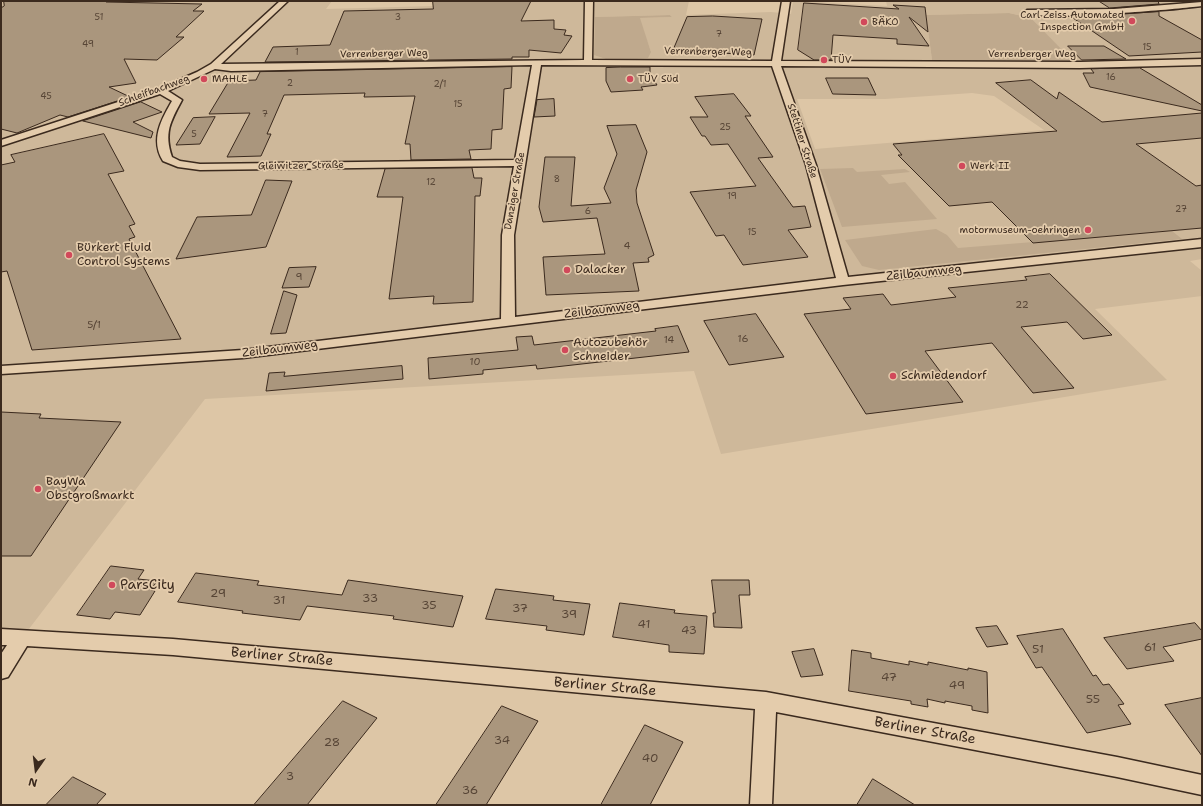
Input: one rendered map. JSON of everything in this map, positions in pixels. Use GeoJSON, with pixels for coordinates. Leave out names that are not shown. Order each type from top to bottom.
{"type":"FeatureCollection","features":[{"type":"Feature","properties":{"kind":"street","name":"Schleifbachweg"},"geometry":{"type":"LineString","coordinates":[[1,143],[161,91],[200,74],[214,66],[284,1]]}},
{"type":"Feature","properties":{"kind":"street"},"geometry":{"type":"LineString","coordinates":[[588,1],[588,62]]}},
{"type":"Feature","properties":{"kind":"street","name":"Stettiner Straße"},"geometry":{"type":"LineString","coordinates":[[786,1],[776,64],[811,165],[843,281]]}},
{"type":"Feature","properties":{"kind":"street"},"geometry":{"type":"LineString","coordinates":[[1027,12],[1060,13],[1156,9],[1202,4]]}},
{"type":"Feature","properties":{"kind":"street","name":"Verrenberger Weg"},"geometry":{"type":"LineString","coordinates":[[214,66],[231,68],[537,62],[1080,65],[1202,62]]}},
{"type":"Feature","properties":{"kind":"street","name":"Danziger Straße"},"geometry":{"type":"LineString","coordinates":[[508,320],[508,235],[537,62]]}},
{"type":"Feature","properties":{"kind":"street","name":"Gleiwitzer Straße"},"geometry":{"type":"LineString","coordinates":[[161,91],[177,100],[162,129],[162,144],[167,159],[178,164],[200,168],[520,163]]}},
{"type":"Feature","properties":{"kind":"street","name":"Zeilbaumweg"},"geometry":{"type":"LineString","coordinates":[[1,370],[243,354],[508,320],[843,281],[1202,243]]}},
{"type":"Feature","properties":{"kind":"street","name":"Berliner Straße"},"geometry":{"type":"LineString","coordinates":[[1,637],[173,647],[766,701],[1117,766],[1202,785]]}},
{"type":"Feature","properties":{"kind":"street"},"geometry":{"type":"LineString","coordinates":[[1,671],[22,638]]}},
{"type":"Feature","properties":{"kind":"street"},"geometry":{"type":"LineString","coordinates":[[761,805],[766,701]]}},
{"type":"Feature","properties":{"kind":"shaded area"},"geometry":{"type":"Polygon","coordinates":[[[1,1],[332,1],[326,9],[468,5],[472,1],[689,1],[686,15],[771,12],[791,14],[793,1],[887,6],[886,1],[1202,1],[1202,259],[1190,261],[1202,271],[1202,296],[1095,309],[1167,380],[721,454],[694,371],[205,399],[22,638],[1,671],[1,1]],[[1009,13],[926,15],[932,60],[1072,61],[1031,18],[1009,13]],[[670,15],[595,17],[651,52],[639,18],[672,17],[670,15]],[[972,93],[885,99],[797,99],[815,149],[1044,130],[994,96],[972,93]]]}},
{"type":"Feature","properties":{"kind":"shaded area"},"geometry":{"type":"Polygon","coordinates":[[[1009,13],[1031,18],[1073,61],[932,60],[926,15],[1009,13]]]}},
{"type":"Feature","properties":{"kind":"shaded area"},"geometry":{"type":"Polygon","coordinates":[[[670,15],[672,17],[640,18],[651,52],[648,58],[606,59],[594,55],[595,17],[670,15]]]}},
{"type":"Feature","properties":{"kind":"shaded area"},"geometry":{"type":"Polygon","coordinates":[[[853,168],[857,172],[905,169],[910,172],[881,175],[889,184],[905,182],[937,219],[842,227],[820,169],[853,168]]]}},
{"type":"Feature","properties":{"kind":"shaded area"},"geometry":{"type":"Polygon","coordinates":[[[936,229],[947,235],[958,248],[1172,231],[1182,239],[879,270],[862,266],[845,240],[936,229]]]}},
{"type":"Feature","properties":{"kind":"building"},"geometry":{"type":"Polygon","coordinates":[[[4,1],[107,1],[106,2],[202,4],[193,11],[204,11],[176,37],[184,37],[157,60],[124,59],[136,83],[109,87],[130,97],[68,117],[60,115],[17,133],[1,129],[1,8],[4,6],[4,1]]]}},
{"type":"Feature","properties":{"kind":"building"},"geometry":{"type":"Polygon","coordinates":[[[433,1],[531,1],[521,21],[554,20],[554,29],[566,30],[564,35],[572,36],[561,53],[529,50],[529,57],[512,57],[512,59],[265,62],[273,47],[330,45],[344,11],[433,9],[433,1]]]}},
{"type":"Feature","properties":{"kind":"building"},"geometry":{"type":"Polygon","coordinates":[[[1099,1],[1158,1],[1159,4],[1110,8],[1099,1]]]}},
{"type":"Feature","properties":{"kind":"building","name":"BÄKO"},"geometry":{"type":"Polygon","coordinates":[[[804,3],[899,9],[893,5],[925,7],[928,32],[909,17],[929,46],[897,44],[897,39],[833,35],[831,60],[814,60],[798,50],[804,3]]]}},
{"type":"Feature","properties":{"kind":"building"},"geometry":{"type":"Polygon","coordinates":[[[1159,12],[1159,16],[1202,40],[1202,52],[1129,56],[1073,18],[1125,16],[1122,14],[1159,12]]]}},
{"type":"Feature","properties":{"kind":"building"},"geometry":{"type":"Polygon","coordinates":[[[713,16],[762,19],[754,55],[673,50],[687,17],[713,16]]]}},
{"type":"Feature","properties":{"kind":"building"},"geometry":{"type":"Polygon","coordinates":[[[1068,46],[1104,46],[1126,59],[1082,60],[1068,46]]]}},
{"type":"Feature","properties":{"kind":"building"},"geometry":{"type":"Polygon","coordinates":[[[512,67],[511,88],[504,89],[502,129],[492,130],[491,149],[469,150],[471,159],[411,160],[410,144],[405,144],[415,96],[364,97],[365,93],[284,95],[267,134],[271,134],[261,156],[227,157],[250,113],[209,114],[229,81],[256,80],[260,72],[512,67]]]}},
{"type":"Feature","properties":{"kind":"building","name":"TÜV Süd"},"geometry":{"type":"Polygon","coordinates":[[[650,67],[650,74],[657,85],[641,87],[643,90],[611,92],[606,81],[606,68],[650,67]]]}},
{"type":"Feature","properties":{"kind":"building"},"geometry":{"type":"Polygon","coordinates":[[[1140,68],[1202,105],[1202,111],[1090,87],[1083,73],[1094,73],[1091,69],[1140,68]]]}},
{"type":"Feature","properties":{"kind":"building"},"geometry":{"type":"Polygon","coordinates":[[[826,78],[868,78],[876,95],[833,94],[826,78]]]}},
{"type":"Feature","properties":{"kind":"building"},"geometry":{"type":"Polygon","coordinates":[[[1031,80],[1057,99],[1059,92],[1102,122],[1202,113],[1202,138],[1136,144],[1196,186],[1202,185],[1202,228],[1033,243],[992,202],[949,206],[898,155],[902,155],[893,144],[1057,131],[996,83],[1031,80]]]}},
{"type":"Feature","properties":{"kind":"building"},"geometry":{"type":"Polygon","coordinates":[[[734,94],[751,116],[745,116],[773,157],[758,158],[793,207],[805,206],[811,227],[788,230],[808,257],[743,265],[724,235],[716,236],[690,192],[756,186],[728,144],[711,145],[705,136],[702,136],[690,117],[708,117],[695,97],[734,94]]]}},
{"type":"Feature","properties":{"kind":"building"},"geometry":{"type":"Polygon","coordinates":[[[554,99],[555,116],[534,117],[537,100],[554,99]]]}},
{"type":"Feature","properties":{"kind":"building"},"geometry":{"type":"Polygon","coordinates":[[[141,102],[162,112],[133,122],[153,132],[151,138],[83,121],[141,102]]]}},
{"type":"Feature","properties":{"kind":"building"},"geometry":{"type":"Polygon","coordinates":[[[215,117],[200,144],[176,145],[193,118],[215,117]]]}},
{"type":"Feature","properties":{"kind":"building"},"geometry":{"type":"Polygon","coordinates":[[[636,125],[647,152],[636,190],[637,203],[654,255],[648,258],[649,262],[633,263],[639,291],[546,295],[543,257],[605,254],[597,218],[543,222],[539,207],[545,157],[575,157],[571,206],[611,203],[604,188],[617,154],[607,126],[636,125]]]}},
{"type":"Feature","properties":{"kind":"building","name":"Bürkert Fluid Control Systems"},"geometry":{"type":"Polygon","coordinates":[[[104,134],[124,171],[108,174],[135,224],[129,226],[135,237],[129,239],[181,339],[32,350],[7,271],[1,272],[1,165],[15,162],[11,155],[104,134]]]}},
{"type":"Feature","properties":{"kind":"building"},"geometry":{"type":"Polygon","coordinates":[[[472,168],[474,178],[482,178],[480,196],[475,196],[473,302],[433,304],[434,296],[389,299],[403,197],[377,197],[385,169],[472,168]]]}},
{"type":"Feature","properties":{"kind":"building"},"geometry":{"type":"Polygon","coordinates":[[[266,180],[292,181],[266,247],[176,259],[197,217],[251,215],[266,180]]]}},
{"type":"Feature","properties":{"kind":"building"},"geometry":{"type":"Polygon","coordinates":[[[316,267],[309,287],[282,288],[289,268],[316,267]]]}},
{"type":"Feature","properties":{"kind":"building"},"geometry":{"type":"Polygon","coordinates":[[[1050,274],[1112,335],[1083,339],[1067,322],[1021,327],[1074,388],[1033,393],[992,343],[925,351],[963,402],[866,414],[804,314],[851,309],[843,298],[883,294],[891,305],[956,297],[948,288],[1027,280],[1025,277],[1050,274]]]}},
{"type":"Feature","properties":{"kind":"building"},"geometry":{"type":"Polygon","coordinates":[[[284,291],[297,295],[286,333],[271,334],[284,291]]]}},
{"type":"Feature","properties":{"kind":"building"},"geometry":{"type":"Polygon","coordinates":[[[756,314],[784,357],[729,365],[704,321],[756,314]]]}},
{"type":"Feature","properties":{"kind":"building"},"geometry":{"type":"Polygon","coordinates":[[[678,326],[689,352],[537,369],[536,365],[483,370],[483,374],[429,379],[428,358],[518,350],[516,337],[532,336],[534,345],[656,331],[655,329],[678,326]]]}},
{"type":"Feature","properties":{"kind":"building"},"geometry":{"type":"Polygon","coordinates":[[[402,366],[403,379],[266,391],[269,373],[285,372],[284,376],[402,366]]]}},
{"type":"Feature","properties":{"kind":"building","name":"BayWa Obstgroßmarkt"},"geometry":{"type":"Polygon","coordinates":[[[1,412],[41,414],[39,418],[121,422],[31,556],[1,556],[1,412]]]}},
{"type":"Feature","properties":{"kind":"building"},"geometry":{"type":"Polygon","coordinates":[[[111,566],[144,570],[138,579],[157,581],[151,590],[155,591],[140,615],[115,612],[110,619],[77,615],[111,566]]]}},
{"type":"Feature","properties":{"kind":"building"},"geometry":{"type":"Polygon","coordinates":[[[196,573],[259,581],[257,585],[342,595],[348,580],[463,596],[453,627],[393,619],[394,616],[307,606],[300,620],[242,613],[243,611],[178,602],[196,573]]]}},
{"type":"Feature","properties":{"kind":"building"},"geometry":{"type":"Polygon","coordinates":[[[712,580],[749,580],[750,595],[739,595],[742,628],[714,627],[713,613],[715,613],[712,580]]]}},
{"type":"Feature","properties":{"kind":"building"},"geometry":{"type":"Polygon","coordinates":[[[496,589],[554,596],[553,600],[590,604],[584,635],[546,630],[547,626],[486,619],[496,589]]]}},
{"type":"Feature","properties":{"kind":"building"},"geometry":{"type":"Polygon","coordinates":[[[620,603],[675,610],[674,613],[707,616],[704,654],[669,652],[669,645],[613,637],[620,603]]]}},
{"type":"Feature","properties":{"kind":"building"},"geometry":{"type":"Polygon","coordinates":[[[1195,623],[1202,631],[1202,639],[1163,647],[1174,661],[1127,669],[1104,638],[1195,623]]]}},
{"type":"Feature","properties":{"kind":"building"},"geometry":{"type":"Polygon","coordinates":[[[997,626],[1008,644],[987,647],[976,628],[997,626]]]}},
{"type":"Feature","properties":{"kind":"building"},"geometry":{"type":"Polygon","coordinates":[[[1063,629],[1093,676],[1096,675],[1103,685],[1109,684],[1124,704],[1118,705],[1131,724],[1087,733],[1042,667],[1036,668],[1017,636],[1063,629]]]}},
{"type":"Feature","properties":{"kind":"building"},"geometry":{"type":"Polygon","coordinates":[[[814,649],[823,675],[801,677],[792,652],[814,649]]]}},
{"type":"Feature","properties":{"kind":"building"},"geometry":{"type":"Polygon","coordinates":[[[852,650],[871,653],[871,658],[909,665],[909,661],[928,665],[928,662],[968,670],[968,668],[987,672],[988,713],[972,710],[972,706],[945,701],[945,703],[927,699],[928,707],[911,704],[911,701],[849,691],[852,650]]]}},
{"type":"Feature","properties":{"kind":"building"},"geometry":{"type":"Polygon","coordinates":[[[1202,698],[1202,756],[1165,705],[1202,698]]]}},
{"type":"Feature","properties":{"kind":"building"},"geometry":{"type":"Polygon","coordinates":[[[343,701],[377,718],[307,805],[254,805],[343,701]]]}},
{"type":"Feature","properties":{"kind":"building"},"geometry":{"type":"Polygon","coordinates":[[[502,706],[538,721],[486,805],[436,805],[502,706]]]}},
{"type":"Feature","properties":{"kind":"building"},"geometry":{"type":"Polygon","coordinates":[[[645,725],[683,742],[650,805],[601,805],[645,725]]]}},
{"type":"Feature","properties":{"kind":"building"},"geometry":{"type":"Polygon","coordinates":[[[73,777],[106,794],[96,805],[46,805],[73,777]]]}},
{"type":"Feature","properties":{"kind":"building"},"geometry":{"type":"Polygon","coordinates":[[[873,779],[915,805],[857,805],[873,779]]]}},
{"type":"Feature","properties":{"kind":"place","name":"Carl Zeiss Automated Inspection GmbH"},"geometry":{"type":"Point","coordinates":[1132,21]}},
{"type":"Feature","properties":{"kind":"place","name":"BÄKO"},"geometry":{"type":"Point","coordinates":[864,22]}},
{"type":"Feature","properties":{"kind":"place","name":"TÜV"},"geometry":{"type":"Point","coordinates":[824,60]}},
{"type":"Feature","properties":{"kind":"place","name":"MAHLE"},"geometry":{"type":"Point","coordinates":[204,79]}},
{"type":"Feature","properties":{"kind":"place","name":"TÜV Süd"},"geometry":{"type":"Point","coordinates":[630,79]}},
{"type":"Feature","properties":{"kind":"place","name":"Werk II"},"geometry":{"type":"Point","coordinates":[962,166]}},
{"type":"Feature","properties":{"kind":"place","name":"motormuseum-oehringen"},"geometry":{"type":"Point","coordinates":[1088,230]}},
{"type":"Feature","properties":{"kind":"place","name":"Bürkert Fluid Control Systems"},"geometry":{"type":"Point","coordinates":[69,255]}},
{"type":"Feature","properties":{"kind":"place","name":"Dalacker"},"geometry":{"type":"Point","coordinates":[567,270]}},
{"type":"Feature","properties":{"kind":"place","name":"Autozubehör Schneider"},"geometry":{"type":"Point","coordinates":[565,350]}},
{"type":"Feature","properties":{"kind":"place","name":"Schmiedendorf"},"geometry":{"type":"Point","coordinates":[893,376]}},
{"type":"Feature","properties":{"kind":"place","name":"BayWa Obstgroßmarkt"},"geometry":{"type":"Point","coordinates":[38,489]}},
{"type":"Feature","properties":{"kind":"place","name":"ParsCity"},"geometry":{"type":"Point","coordinates":[112,585]}}]}
